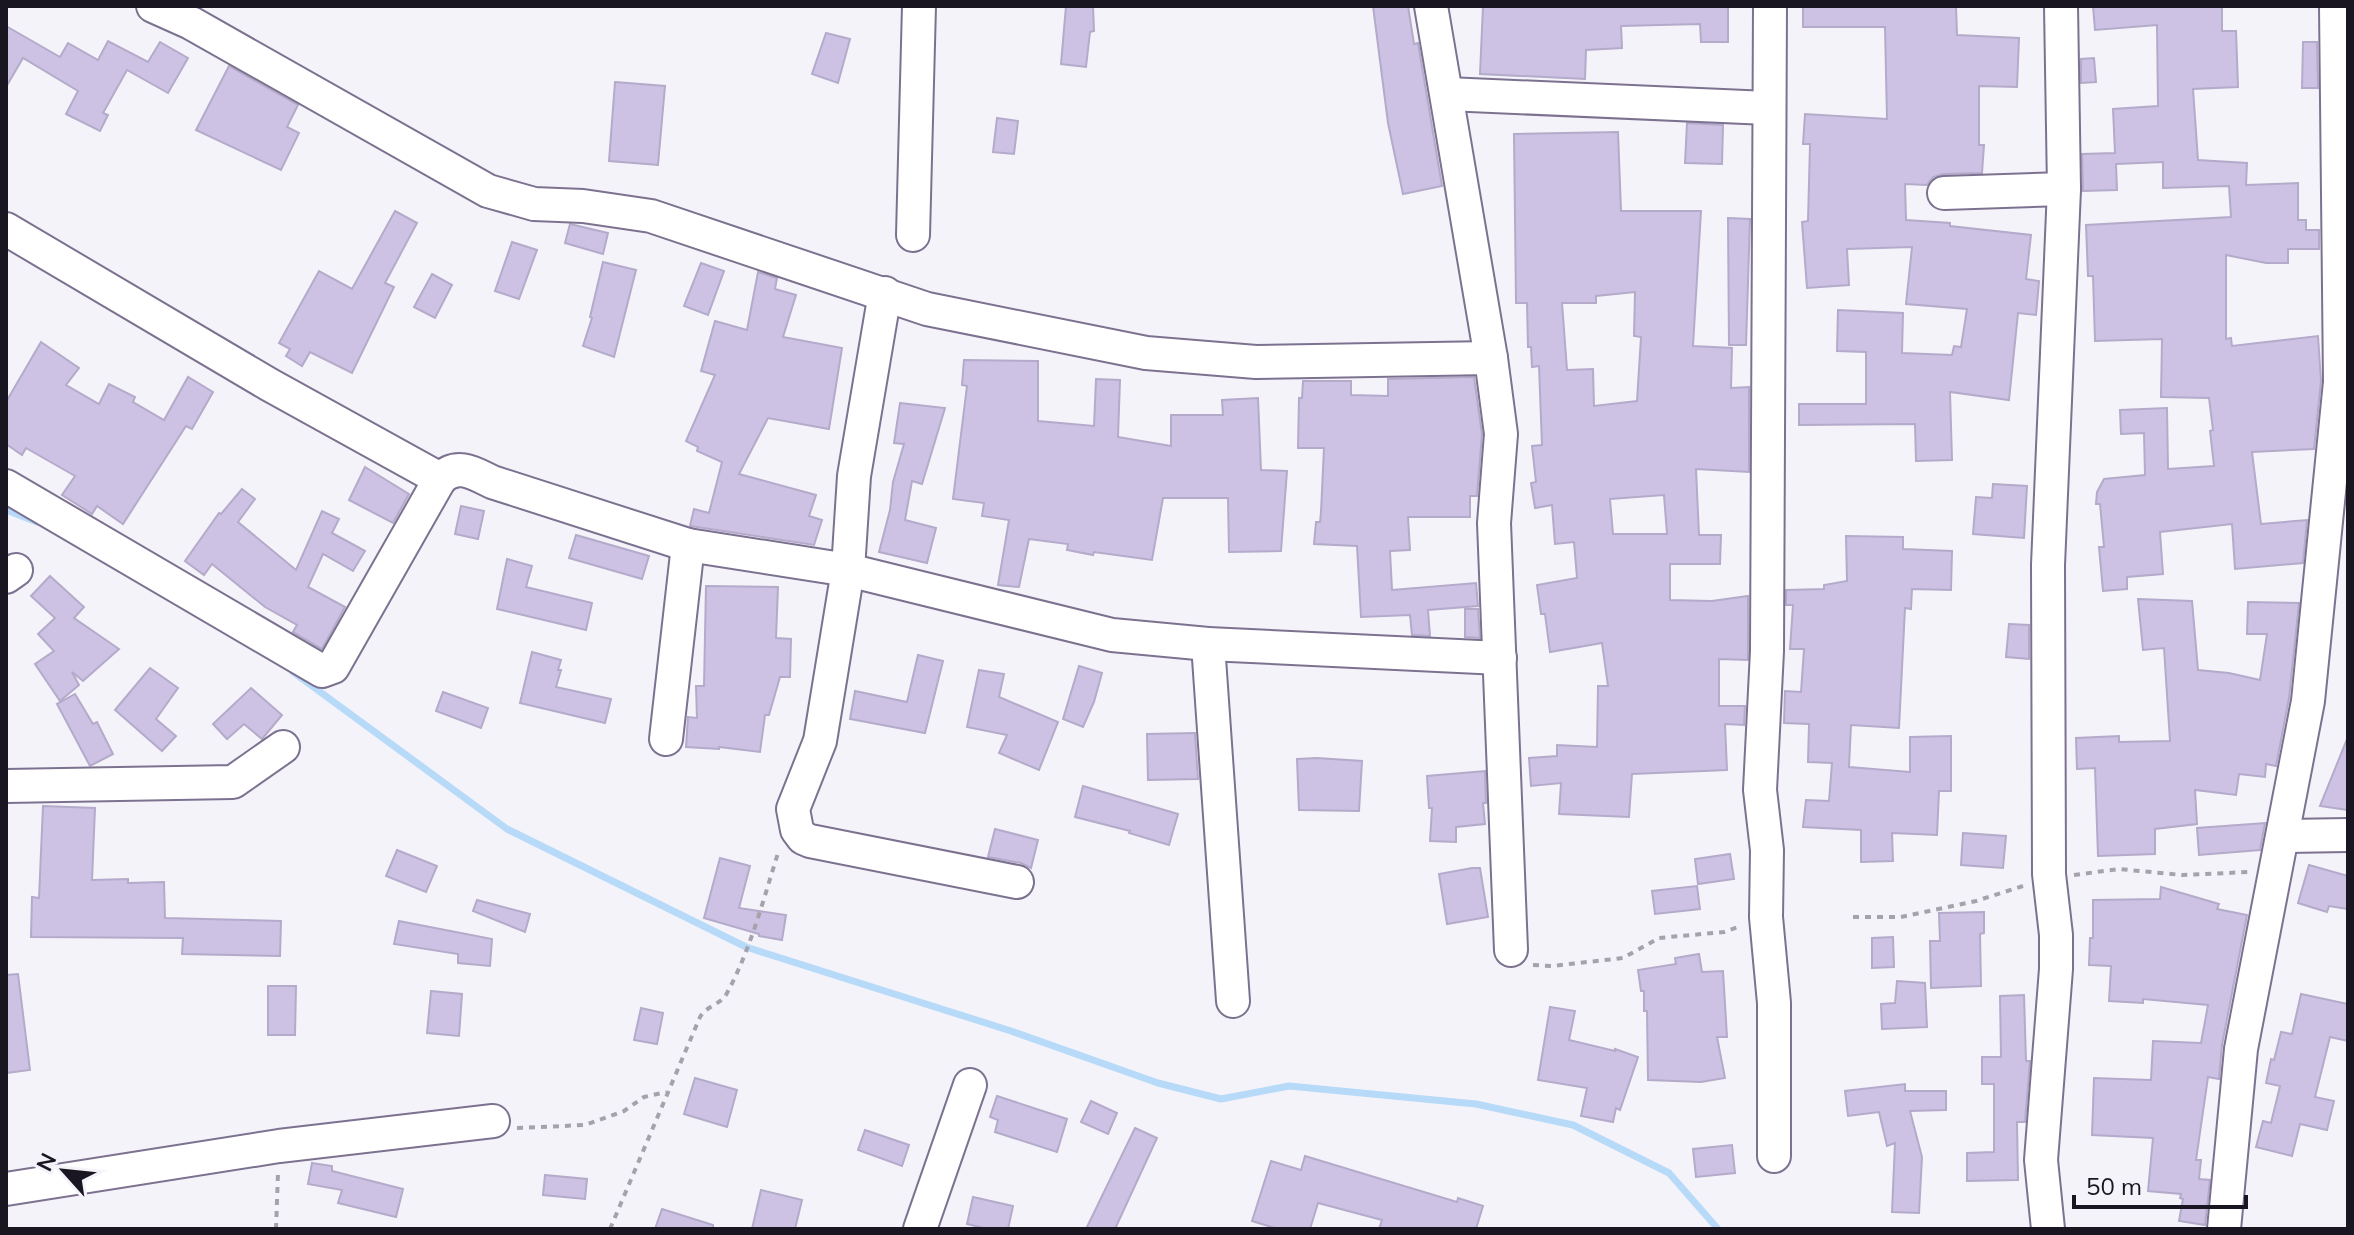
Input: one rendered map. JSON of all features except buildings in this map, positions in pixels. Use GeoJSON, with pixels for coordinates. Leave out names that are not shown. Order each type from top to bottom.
{"type":"FeatureCollection","features":[{"type":"Feature","properties":{"kind":"street"},"geometry":{"type":"LineString","coordinates":[[153,6],[191,23],[488,191],[534,204],[583,206],[651,216],[927,309],[1146,353],[1256,362],[1491,358]]}},
{"type":"Feature","properties":{"kind":"street"},"geometry":{"type":"LineString","coordinates":[[913,235],[919,6]]}},
{"type":"Feature","properties":{"kind":"street"},"geometry":{"type":"LineString","coordinates":[[1431,6],[1501,434],[1494,523],[1511,950]]}},
{"type":"Feature","properties":{"kind":"street"},"geometry":{"type":"LineString","coordinates":[[1770,6],[1767,651],[1760,790],[1767,850],[1766,917],[1774,1003],[1774,1156]]}},
{"type":"Feature","properties":{"kind":"street"},"geometry":{"type":"LineString","coordinates":[[2048,1229],[2041,1160],[2054,1013],[2056,935],[2049,874],[2048,565],[2064,189],[2061,6]]}},
{"type":"Feature","properties":{"kind":"street"},"geometry":{"type":"LineString","coordinates":[[2224,1229],[2241,1049],[2308,701],[2340,382],[2336,6]]}},
{"type":"Feature","properties":{"kind":"street"},"geometry":{"type":"LineString","coordinates":[[1447,94],[1768,108]]}},
{"type":"Feature","properties":{"kind":"street"},"geometry":{"type":"LineString","coordinates":[[1944,193],[2064,189]]}},
{"type":"Feature","properties":{"kind":"street"},"geometry":{"type":"LineString","coordinates":[[6,229],[270,385],[440,479]]}},
{"type":"Feature","properties":{"kind":"street"},"geometry":{"type":"LineString","coordinates":[[885,293],[854,476],[848,570],[820,741],[793,809],[797,830],[810,841],[1017,882]]}},
{"type":"Feature","properties":{"kind":"street"},"geometry":{"type":"LineString","coordinates":[[6,486],[322,671],[333,667],[440,479],[455,470],[471,472],[492,482],[688,545],[848,570],[1112,635],[1208,644],[1500,658]]}},
{"type":"Feature","properties":{"kind":"street"},"geometry":{"type":"LineString","coordinates":[[666,739],[688,545]]}},
{"type":"Feature","properties":{"kind":"street"},"geometry":{"type":"LineString","coordinates":[[1208,644],[1233,1001]]}},
{"type":"Feature","properties":{"kind":"street"},"geometry":{"type":"LineString","coordinates":[[6,786],[233,782],[283,747]]}},
{"type":"Feature","properties":{"kind":"street"},"geometry":{"type":"LineString","coordinates":[[2283,836],[2348,835]]}},
{"type":"Feature","properties":{"kind":"street"},"geometry":{"type":"LineString","coordinates":[[920,1229],[970,1085]]}},
{"type":"Feature","properties":{"kind":"street"},"geometry":{"type":"LineString","coordinates":[[6,1189],[279,1146],[493,1121]]}},
{"type":"Feature","properties":{"kind":"path"},"geometry":{"type":"LineString","coordinates":[[610,1229],[666,1092],[704,1010],[725,998],[735,977],[793,809]]}},
{"type":"Feature","properties":{"kind":"path"},"geometry":{"type":"LineString","coordinates":[[1511,950],[1516,959],[1552,966],[1623,958],[1659,938],[1724,932],[1766,917]]}},
{"type":"Feature","properties":{"kind":"path"},"geometry":{"type":"LineString","coordinates":[[493,1121],[509,1128],[585,1125],[624,1111],[644,1097],[666,1092]]}},
{"type":"Feature","properties":{"kind":"path"},"geometry":{"type":"LineString","coordinates":[[276,1229],[279,1146]]}},
{"type":"Feature","properties":{"kind":"waterway"},"geometry":{"type":"LineString","coordinates":[[6,510],[37,522]]}},
{"type":"Feature","properties":{"kind":"waterway"},"geometry":{"type":"LineString","coordinates":[[293,672],[507,829],[746,947],[1011,1031],[1158,1083],[1221,1099],[1289,1086],[1476,1104],[1573,1125],[1669,1173],[1718,1229]]}}]}
